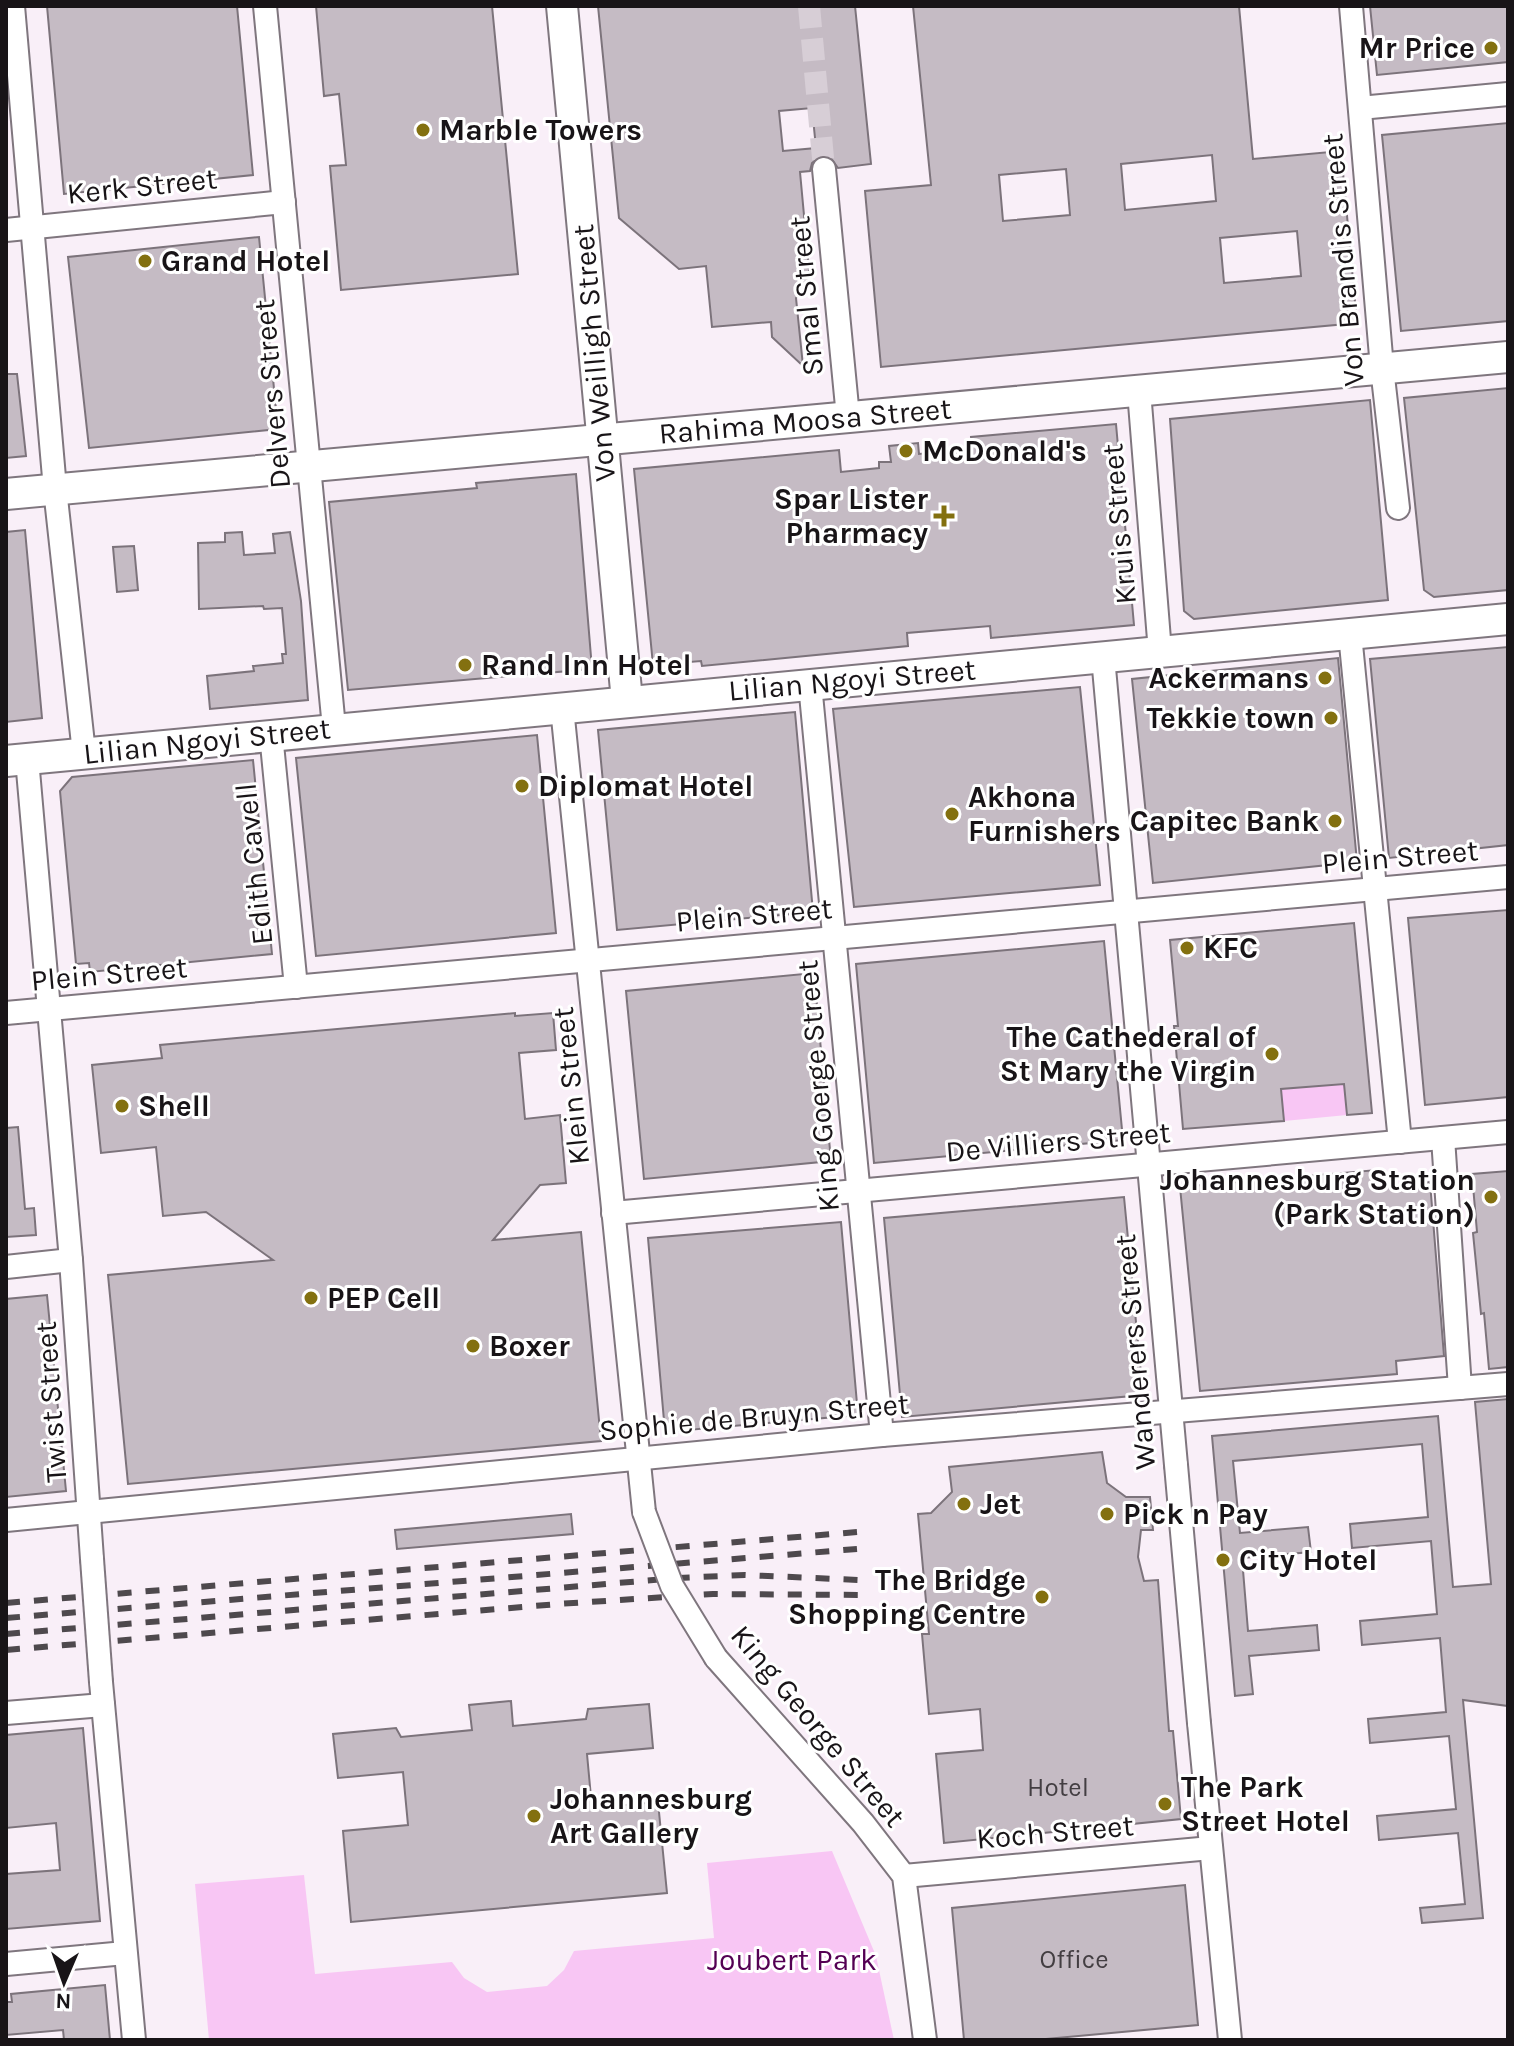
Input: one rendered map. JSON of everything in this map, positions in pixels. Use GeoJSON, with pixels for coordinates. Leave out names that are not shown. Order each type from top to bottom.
{"type":"FeatureCollection","features":[{"type":"Feature","properties":{"kind":"street"},"geometry":{"type":"LineString","coordinates":[[13,6],[55,489],[84,753]]}},
{"type":"Feature","properties":{"kind":"street","name":"Delvers Street"},"geometry":{"type":"LineString","coordinates":[[265,6],[334,728]]}},
{"type":"Feature","properties":{"kind":"street","name":"Von Weilligh Street"},"geometry":{"type":"LineString","coordinates":[[562,6],[627,701]]}},
{"type":"Feature","properties":{"kind":"street","name":"Von Brandis Street"},"geometry":{"type":"LineString","coordinates":[[1351,6],[1382,368],[1398,508]]}},
{"type":"Feature","properties":{"kind":"street"},"geometry":{"type":"LineString","coordinates":[[1360,108],[1508,94]]}},
{"type":"Feature","properties":{"kind":"street","name":"Smal Street"},"geometry":{"type":"LineString","coordinates":[[824,169],[848,417]]}},
{"type":"Feature","properties":{"kind":"street","name":"Kerk Street"},"geometry":{"type":"LineString","coordinates":[[6,230],[284,202]]}},
{"type":"Feature","properties":{"kind":"street","name":"Rahima Moosa Street"},"geometry":{"type":"LineString","coordinates":[[6,494],[1508,357]]}},
{"type":"Feature","properties":{"kind":"street","name":"Kruis Street"},"geometry":{"type":"LineString","coordinates":[[1139,391],[1160,652]]}},
{"type":"Feature","properties":{"kind":"street","name":"Lilian Ngoyi Street"},"geometry":{"type":"LineString","coordinates":[[17,760],[1508,619]]}},
{"type":"Feature","properties":{"kind":"street"},"geometry":{"type":"LineString","coordinates":[[1350,634],[1400,1142]]}},
{"type":"Feature","properties":{"kind":"street","name":"Wanderers Street"},"geometry":{"type":"LineString","coordinates":[[1103,657],[1230,2040]]}},
{"type":"Feature","properties":{"kind":"street","name":"King Goerge Street"},"geometry":{"type":"LineString","coordinates":[[810,684],[882,1435]]}},
{"type":"Feature","properties":{"kind":"street","name":"Klein Street"},"geometry":{"type":"LineString","coordinates":[[562,708],[638,1458]]}},
{"type":"Feature","properties":{"kind":"street","name":"Edith Cavell"},"geometry":{"type":"LineString","coordinates":[[271,734],[296,987]]}},
{"type":"Feature","properties":{"kind":"street","name":"Twist Street"},"geometry":{"type":"LineString","coordinates":[[17,760],[48,1010],[71,1260],[102,1693],[134,2040]]}},
{"type":"Feature","properties":{"kind":"street","name":"Plein Street"},"geometry":{"type":"LineString","coordinates":[[6,1013],[1508,877]]}},
{"type":"Feature","properties":{"kind":"street","name":"De Villiers Street"},"geometry":{"type":"LineString","coordinates":[[613,1213],[1508,1132]]}},
{"type":"Feature","properties":{"kind":"street"},"geometry":{"type":"LineString","coordinates":[[1443,1138],[1460,1388]]}},
{"type":"Feature","properties":{"kind":"street"},"geometry":{"type":"LineString","coordinates":[[6,1267],[71,1260]]}},
{"type":"Feature","properties":{"kind":"street","name":"Sophie de Bruyn Street"},"geometry":{"type":"LineString","coordinates":[[6,1520],[882,1435],[1508,1384]]}},
{"type":"Feature","properties":{"kind":"street","name":"King George Street"},"geometry":{"type":"LineString","coordinates":[[638,1458],[644,1512],[672,1586],[716,1658],[863,1823],[904,1876]]}},
{"type":"Feature","properties":{"kind":"street"},"geometry":{"type":"LineString","coordinates":[[6,1713],[102,1693]]}},
{"type":"Feature","properties":{"kind":"street","name":"Koch Street"},"geometry":{"type":"LineString","coordinates":[[904,1876],[1211,1848]]}},
{"type":"Feature","properties":{"kind":"street"},"geometry":{"type":"LineString","coordinates":[[904,1876],[925,2040]]}},
{"type":"Feature","properties":{"kind":"street"},"geometry":{"type":"LineString","coordinates":[[6,1964],[125,1953]]}},
{"type":"Feature","properties":{"kind":"green space"},"geometry":{"type":"Polygon","coordinates":[[[1344,1084],[1347,1115],[1284,1121],[1281,1089],[1344,1084]]]}},
{"type":"Feature","properties":{"kind":"green space","name":"Joubert Park"},"geometry":{"type":"Polygon","coordinates":[[[832,1851],[876,1956],[894,2040],[209,2040],[195,1884],[304,1875],[315,1974],[452,1962],[464,1978],[487,1992],[547,1986],[564,1970],[574,1951],[714,1938],[707,1863],[832,1851]]]}},
{"type":"Feature","properties":{"kind":"building"},"geometry":{"type":"Polygon","coordinates":[[[47,6],[237,6],[253,175],[64,194],[47,6]]]}},
{"type":"Feature","properties":{"kind":"building","name":"Marble Towers"},"geometry":{"type":"Polygon","coordinates":[[[316,6],[492,6],[518,274],[341,290],[330,166],[346,165],[339,94],[324,96],[316,6]]]}},
{"type":"Feature","properties":{"kind":"building"},"geometry":{"type":"Polygon","coordinates":[[[598,6],[855,6],[871,164],[838,168],[830,157],[822,155],[812,163],[810,171],[800,172],[810,280],[796,298],[803,366],[772,337],[771,322],[712,327],[706,266],[679,269],[619,218],[598,6]],[[812,108],[779,111],[783,151],[816,148],[812,108]]]}},
{"type":"Feature","properties":{"kind":"building"},"geometry":{"type":"Polygon","coordinates":[[[913,6],[1239,6],[1253,159],[1341,151],[1357,323],[881,367],[865,191],[931,185],[913,6]],[[1212,155],[1121,164],[1125,210],[1216,201],[1212,155]],[[1066,169],[999,175],[1003,221],[1070,215],[1066,169]],[[1297,231],[1220,238],[1224,283],[1301,276],[1297,231]]]}},
{"type":"Feature","properties":{"kind":"building"},"geometry":{"type":"Polygon","coordinates":[[[1370,6],[1508,6],[1508,62],[1377,75],[1370,6]]]}},
{"type":"Feature","properties":{"kind":"building"},"geometry":{"type":"Polygon","coordinates":[[[1508,123],[1508,321],[1401,331],[1382,135],[1508,123]]]}},
{"type":"Feature","properties":{"kind":"building"},"geometry":{"type":"Polygon","coordinates":[[[259,237],[278,429],[89,448],[68,257],[259,237]]]}},
{"type":"Feature","properties":{"kind":"building"},"geometry":{"type":"Polygon","coordinates":[[[6,374],[17,374],[26,456],[6,458],[6,374]]]}},
{"type":"Feature","properties":{"kind":"building"},"geometry":{"type":"Polygon","coordinates":[[[1508,388],[1508,590],[1434,597],[1424,590],[1404,398],[1508,388]]]}},
{"type":"Feature","properties":{"kind":"building"},"geometry":{"type":"Polygon","coordinates":[[[1370,400],[1388,600],[1194,619],[1184,611],[1170,419],[1370,400]]]}},
{"type":"Feature","properties":{"kind":"building"},"geometry":{"type":"Polygon","coordinates":[[[1116,424],[1134,625],[991,638],[990,626],[907,633],[908,646],[702,666],[701,661],[653,665],[634,469],[839,450],[841,472],[879,468],[879,462],[891,462],[889,446],[918,443],[919,454],[972,449],[971,437],[1116,424]]]}},
{"type":"Feature","properties":{"kind":"building"},"geometry":{"type":"Polygon","coordinates":[[[576,474],[592,669],[348,690],[329,502],[477,488],[476,483],[576,474]]]}},
{"type":"Feature","properties":{"kind":"building"},"geometry":{"type":"Polygon","coordinates":[[[25,530],[42,718],[6,722],[6,532],[25,530]]]}},
{"type":"Feature","properties":{"kind":"building"},"geometry":{"type":"Polygon","coordinates":[[[242,532],[244,555],[275,553],[273,534],[290,532],[301,601],[308,700],[210,709],[207,676],[254,671],[253,666],[283,663],[282,654],[286,654],[282,608],[199,609],[198,543],[225,542],[225,533],[242,532]]]}},
{"type":"Feature","properties":{"kind":"building"},"geometry":{"type":"Polygon","coordinates":[[[134,546],[138,590],[117,592],[113,547],[134,546]]]}},
{"type":"Feature","properties":{"kind":"building"},"geometry":{"type":"Polygon","coordinates":[[[1508,647],[1508,845],[1389,858],[1370,659],[1508,647]]]}},
{"type":"Feature","properties":{"kind":"building"},"geometry":{"type":"Polygon","coordinates":[[[1338,658],[1357,862],[1153,883],[1132,679],[1338,658]]]}},
{"type":"Feature","properties":{"kind":"building"},"geometry":{"type":"Polygon","coordinates":[[[1080,687],[1100,885],[854,907],[833,709],[1080,687]]]}},
{"type":"Feature","properties":{"kind":"building"},"geometry":{"type":"Polygon","coordinates":[[[795,712],[813,912],[617,930],[598,730],[795,712]]]}},
{"type":"Feature","properties":{"kind":"building"},"geometry":{"type":"Polygon","coordinates":[[[537,735],[556,933],[316,956],[296,758],[537,735]]]}},
{"type":"Feature","properties":{"kind":"building"},"geometry":{"type":"Polygon","coordinates":[[[253,760],[272,954],[90,972],[89,963],[76,964],[60,791],[72,777],[253,760]]]}},
{"type":"Feature","properties":{"kind":"building"},"geometry":{"type":"Polygon","coordinates":[[[1508,910],[1508,1097],[1425,1105],[1408,918],[1508,910]]]}},
{"type":"Feature","properties":{"kind":"building"},"geometry":{"type":"Polygon","coordinates":[[[1354,923],[1372,1113],[1347,1115],[1344,1084],[1281,1089],[1284,1121],[1183,1129],[1170,940],[1354,923]]]}},
{"type":"Feature","properties":{"kind":"building"},"geometry":{"type":"Polygon","coordinates":[[[1104,941],[1123,1140],[874,1163],[856,964],[1104,941]]]}},
{"type":"Feature","properties":{"kind":"building"},"geometry":{"type":"Polygon","coordinates":[[[814,973],[831,1161],[644,1179],[626,991],[814,973]]]}},
{"type":"Feature","properties":{"kind":"building"},"geometry":{"type":"Polygon","coordinates":[[[515,1013],[515,1016],[553,1013],[556,1050],[519,1053],[525,1119],[560,1115],[566,1183],[540,1185],[493,1240],[581,1232],[601,1441],[128,1484],[108,1275],[273,1260],[206,1212],[163,1216],[156,1147],[101,1153],[92,1065],[162,1058],[160,1045],[515,1013]]]}},
{"type":"Feature","properties":{"kind":"building"},"geometry":{"type":"Polygon","coordinates":[[[18,1127],[25,1209],[34,1208],[36,1235],[6,1237],[6,1128],[18,1127]]]}},
{"type":"Feature","properties":{"kind":"building"},"geometry":{"type":"Polygon","coordinates":[[[1377,1170],[1379,1187],[1430,1182],[1444,1356],[1396,1361],[1397,1374],[1200,1391],[1180,1187],[1377,1170]]]}},
{"type":"Feature","properties":{"kind":"building"},"geometry":{"type":"Polygon","coordinates":[[[1508,1171],[1508,1367],[1489,1369],[1473,1233],[1477,1232],[1472,1174],[1508,1171]]]}},
{"type":"Feature","properties":{"kind":"building"},"geometry":{"type":"Polygon","coordinates":[[[1124,1197],[1143,1395],[902,1417],[884,1218],[1124,1197]]]}},
{"type":"Feature","properties":{"kind":"building"},"geometry":{"type":"Polygon","coordinates":[[[841,1222],[858,1415],[665,1432],[648,1238],[841,1222]]]}},
{"type":"Feature","properties":{"kind":"building"},"geometry":{"type":"Polygon","coordinates":[[[47,1295],[66,1491],[6,1497],[6,1299],[47,1295]]]}},
{"type":"Feature","properties":{"kind":"building"},"geometry":{"type":"Polygon","coordinates":[[[1508,1399],[1508,1706],[1463,1700],[1483,1918],[1422,1923],[1420,1908],[1465,1904],[1458,1833],[1379,1840],[1377,1816],[1456,1809],[1449,1736],[1370,1743],[1368,1719],[1446,1712],[1440,1638],[1362,1645],[1360,1621],[1437,1614],[1431,1541],[1352,1548],[1350,1524],[1428,1517],[1422,1444],[1233,1461],[1240,1533],[1308,1527],[1311,1552],[1242,1558],[1248,1631],[1317,1625],[1319,1650],[1249,1656],[1253,1694],[1235,1696],[1212,1436],[1438,1416],[1453,1587],[1491,1584],[1475,1402],[1508,1399]]]}},
{"type":"Feature","properties":{"kind":"building"},"geometry":{"type":"Polygon","coordinates":[[[1102,1452],[1107,1483],[1126,1497],[1150,1497],[1153,1530],[1141,1530],[1138,1557],[1144,1581],[1158,1580],[1169,1731],[1173,1731],[1181,1819],[944,1843],[936,1754],[983,1750],[980,1709],[929,1714],[922,1634],[929,1634],[918,1514],[931,1513],[952,1492],[949,1467],[1102,1452]]]}},
{"type":"Feature","properties":{"kind":"building"},"geometry":{"type":"Polygon","coordinates":[[[571,1514],[573,1534],[397,1549],[395,1530],[571,1514]]]}},
{"type":"Feature","properties":{"kind":"building","name":"Johannesburg Art Gallery"},"geometry":{"type":"Polygon","coordinates":[[[511,1701],[513,1726],[586,1719],[588,1709],[649,1704],[653,1748],[587,1754],[592,1808],[658,1802],[667,1893],[351,1922],[343,1831],[408,1825],[403,1772],[338,1778],[333,1734],[396,1728],[401,1737],[472,1730],[469,1705],[511,1701]]]}},
{"type":"Feature","properties":{"kind":"building"},"geometry":{"type":"Polygon","coordinates":[[[83,1728],[100,1921],[6,1929],[6,1874],[60,1870],[56,1823],[6,1828],[6,1735],[83,1728]]]}},
{"type":"Feature","properties":{"kind":"building"},"geometry":{"type":"Polygon","coordinates":[[[1185,1885],[1198,2025],[1035,2040],[964,2040],[952,1908],[1185,1885]]]}},
{"type":"Feature","properties":{"kind":"building"},"geometry":{"type":"Polygon","coordinates":[[[105,1985],[110,2040],[64,2040],[63,2030],[6,2035],[6,2002],[12,2002],[11,1994],[105,1985]]]}},
{"type":"Feature","properties":{"kind":"tunnel"},"geometry":{"type":"LineString","coordinates":[[809,6],[824,169]]}},
{"type":"Feature","properties":{"kind":"railway"},"geometry":{"type":"LineString","coordinates":[[6,1603],[857,1532]]}},
{"type":"Feature","properties":{"kind":"railway"},"geometry":{"type":"LineString","coordinates":[[6,1618],[857,1549]]}},
{"type":"Feature","properties":{"kind":"railway"},"geometry":{"type":"LineString","coordinates":[[6,1634],[678,1578],[745,1575],[860,1580]]}},
{"type":"Feature","properties":{"kind":"railway"},"geometry":{"type":"LineString","coordinates":[[6,1650],[713,1594],[863,1595]]}},
{"type":"Feature","properties":{"kind":"place","name":"Mr Price"},"geometry":{"type":"Point","coordinates":[1491,48]}},
{"type":"Feature","properties":{"kind":"place","name":"Marble Towers"},"geometry":{"type":"Point","coordinates":[423,130]}},
{"type":"Feature","properties":{"kind":"place","name":"Grand Hotel"},"geometry":{"type":"Point","coordinates":[145,261]}},
{"type":"Feature","properties":{"kind":"place","name":"McDonald's"},"geometry":{"type":"Point","coordinates":[906,451]}},
{"type":"Feature","properties":{"kind":"place","name":"Spar Lister Pharmacy"},"geometry":{"type":"Point","coordinates":[944,516]}},
{"type":"Feature","properties":{"kind":"place","name":"Rand Inn Hotel"},"geometry":{"type":"Point","coordinates":[465,665]}},
{"type":"Feature","properties":{"kind":"place","name":"Ackermans"},"geometry":{"type":"Point","coordinates":[1325,678]}},
{"type":"Feature","properties":{"kind":"place","name":"Tekkie town"},"geometry":{"type":"Point","coordinates":[1331,718]}},
{"type":"Feature","properties":{"kind":"place","name":"Diplomat Hotel"},"geometry":{"type":"Point","coordinates":[522,786]}},
{"type":"Feature","properties":{"kind":"place","name":"Akhona Furnishers"},"geometry":{"type":"Point","coordinates":[952,814]}},
{"type":"Feature","properties":{"kind":"place","name":"Capitec Bank"},"geometry":{"type":"Point","coordinates":[1335,821]}},
{"type":"Feature","properties":{"kind":"place","name":"KFC"},"geometry":{"type":"Point","coordinates":[1187,948]}},
{"type":"Feature","properties":{"kind":"place","name":"The Cathederal of St Mary the Virgin"},"geometry":{"type":"Point","coordinates":[1272,1054]}},
{"type":"Feature","properties":{"kind":"place","name":"Shell"},"geometry":{"type":"Point","coordinates":[122,1106]}},
{"type":"Feature","properties":{"kind":"place","name":"Johannesburg Station (Park Station)"},"geometry":{"type":"Point","coordinates":[1491,1197]}},
{"type":"Feature","properties":{"kind":"place","name":"PEP Cell"},"geometry":{"type":"Point","coordinates":[311,1298]}},
{"type":"Feature","properties":{"kind":"place","name":"Boxer"},"geometry":{"type":"Point","coordinates":[473,1346]}},
{"type":"Feature","properties":{"kind":"place","name":"Jet"},"geometry":{"type":"Point","coordinates":[964,1504]}},
{"type":"Feature","properties":{"kind":"place","name":"Pick n Pay"},"geometry":{"type":"Point","coordinates":[1107,1514]}},
{"type":"Feature","properties":{"kind":"place","name":"City Hotel"},"geometry":{"type":"Point","coordinates":[1223,1560]}},
{"type":"Feature","properties":{"kind":"place","name":"The Bridge Shopping Centre"},"geometry":{"type":"Point","coordinates":[1042,1597]}},
{"type":"Feature","properties":{"kind":"place","name":"The Park Street Hotel"},"geometry":{"type":"Point","coordinates":[1165,1804]}},
{"type":"Feature","properties":{"kind":"place","name":"Johannesburg Art Gallery"},"geometry":{"type":"Point","coordinates":[534,1816]}}]}
